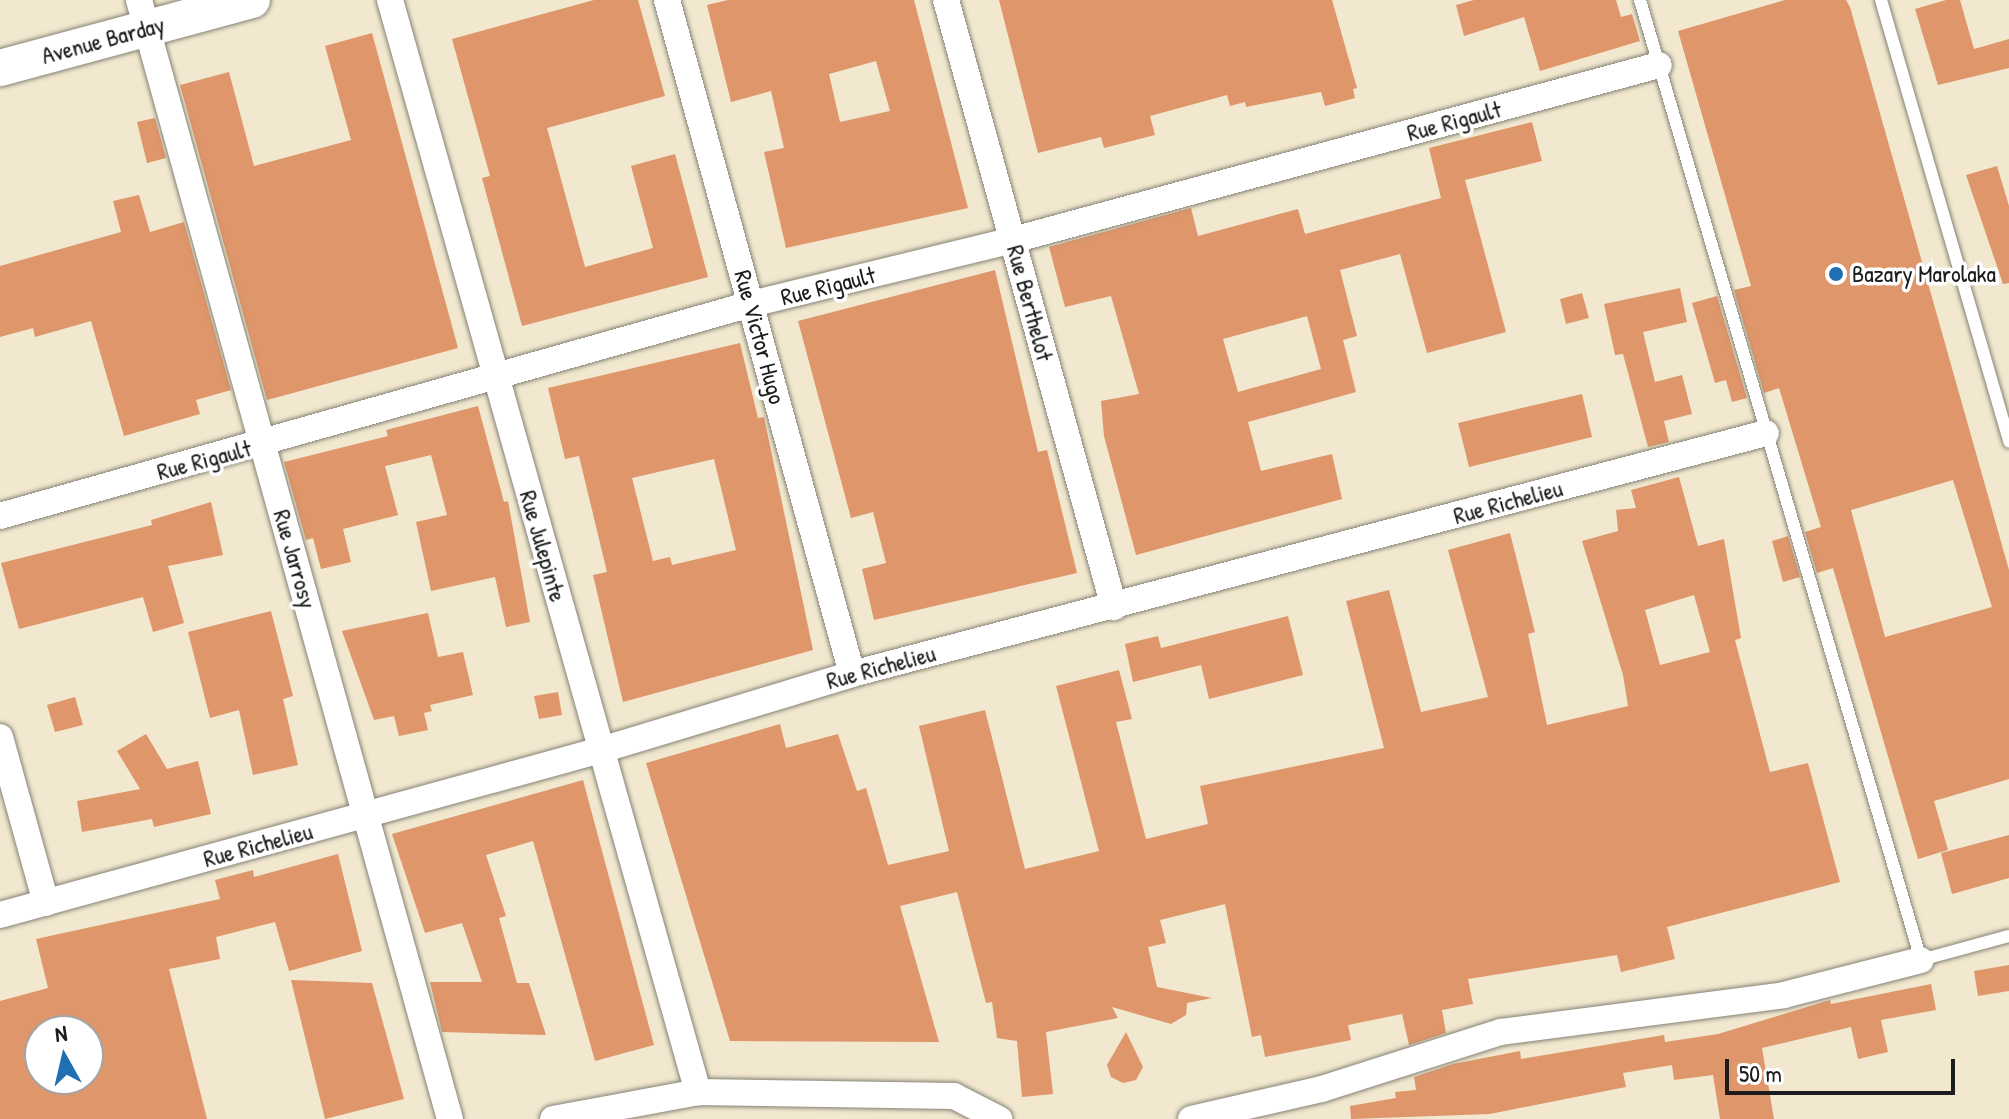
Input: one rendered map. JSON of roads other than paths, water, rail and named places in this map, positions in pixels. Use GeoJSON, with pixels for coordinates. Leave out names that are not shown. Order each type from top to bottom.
{"type":"FeatureCollection","features":[{"type":"Feature","properties":{"kind":"main road","name":"Avenue Barday"},"geometry":{"type":"LineString","coordinates":[[0,68],[143,14],[252,0]]}},
{"type":"Feature","properties":{"kind":"street","name":"Rue Julepinte"},"geometry":{"type":"LineString","coordinates":[[390,0],[698,1092]]}},
{"type":"Feature","properties":{"kind":"street","name":"Rue Victor Hugo"},"geometry":{"type":"LineString","coordinates":[[667,0],[852,674]]}},
{"type":"Feature","properties":{"kind":"street","name":"Rue Berthelot"},"geometry":{"type":"LineString","coordinates":[[946,0],[1114,607]]}},
{"type":"Feature","properties":{"kind":"street","name":"Rue Jarrosy"},"geometry":{"type":"LineString","coordinates":[[143,14],[450,1119]]}},
{"type":"Feature","properties":{"kind":"street","name":"Rue Rigault"},"geometry":{"type":"LineString","coordinates":[[0,516],[496,380],[751,304],[1013,240],[1659,65]]}},
{"type":"Feature","properties":{"kind":"street","name":"Rue Richelieu"},"geometry":{"type":"LineString","coordinates":[[0,915],[601,750],[852,674],[1766,433]]}},
{"type":"Feature","properties":{"kind":"street"},"geometry":{"type":"LineString","coordinates":[[0,737],[46,903]]}},
{"type":"Feature","properties":{"kind":"street"},"geometry":{"type":"LineString","coordinates":[[1191,1119],[1322,1089],[1501,1032],[1784,995],[1921,960]]}},
{"type":"Feature","properties":{"kind":"street"},"geometry":{"type":"LineString","coordinates":[[553,1119],[698,1092],[954,1096],[999,1119]]}},
{"type":"Feature","properties":{"kind":"lane"},"geometry":{"type":"LineString","coordinates":[[1640,0],[1921,960],[2009,936]]}},
{"type":"Feature","properties":{"kind":"lane"},"geometry":{"type":"LineString","coordinates":[[1881,0],[2009,442]]}},
{"type":"Feature","properties":{"kind":"place","name":"Bazary Marolaka"},"geometry":{"type":"Point","coordinates":[1836,274]}}]}
